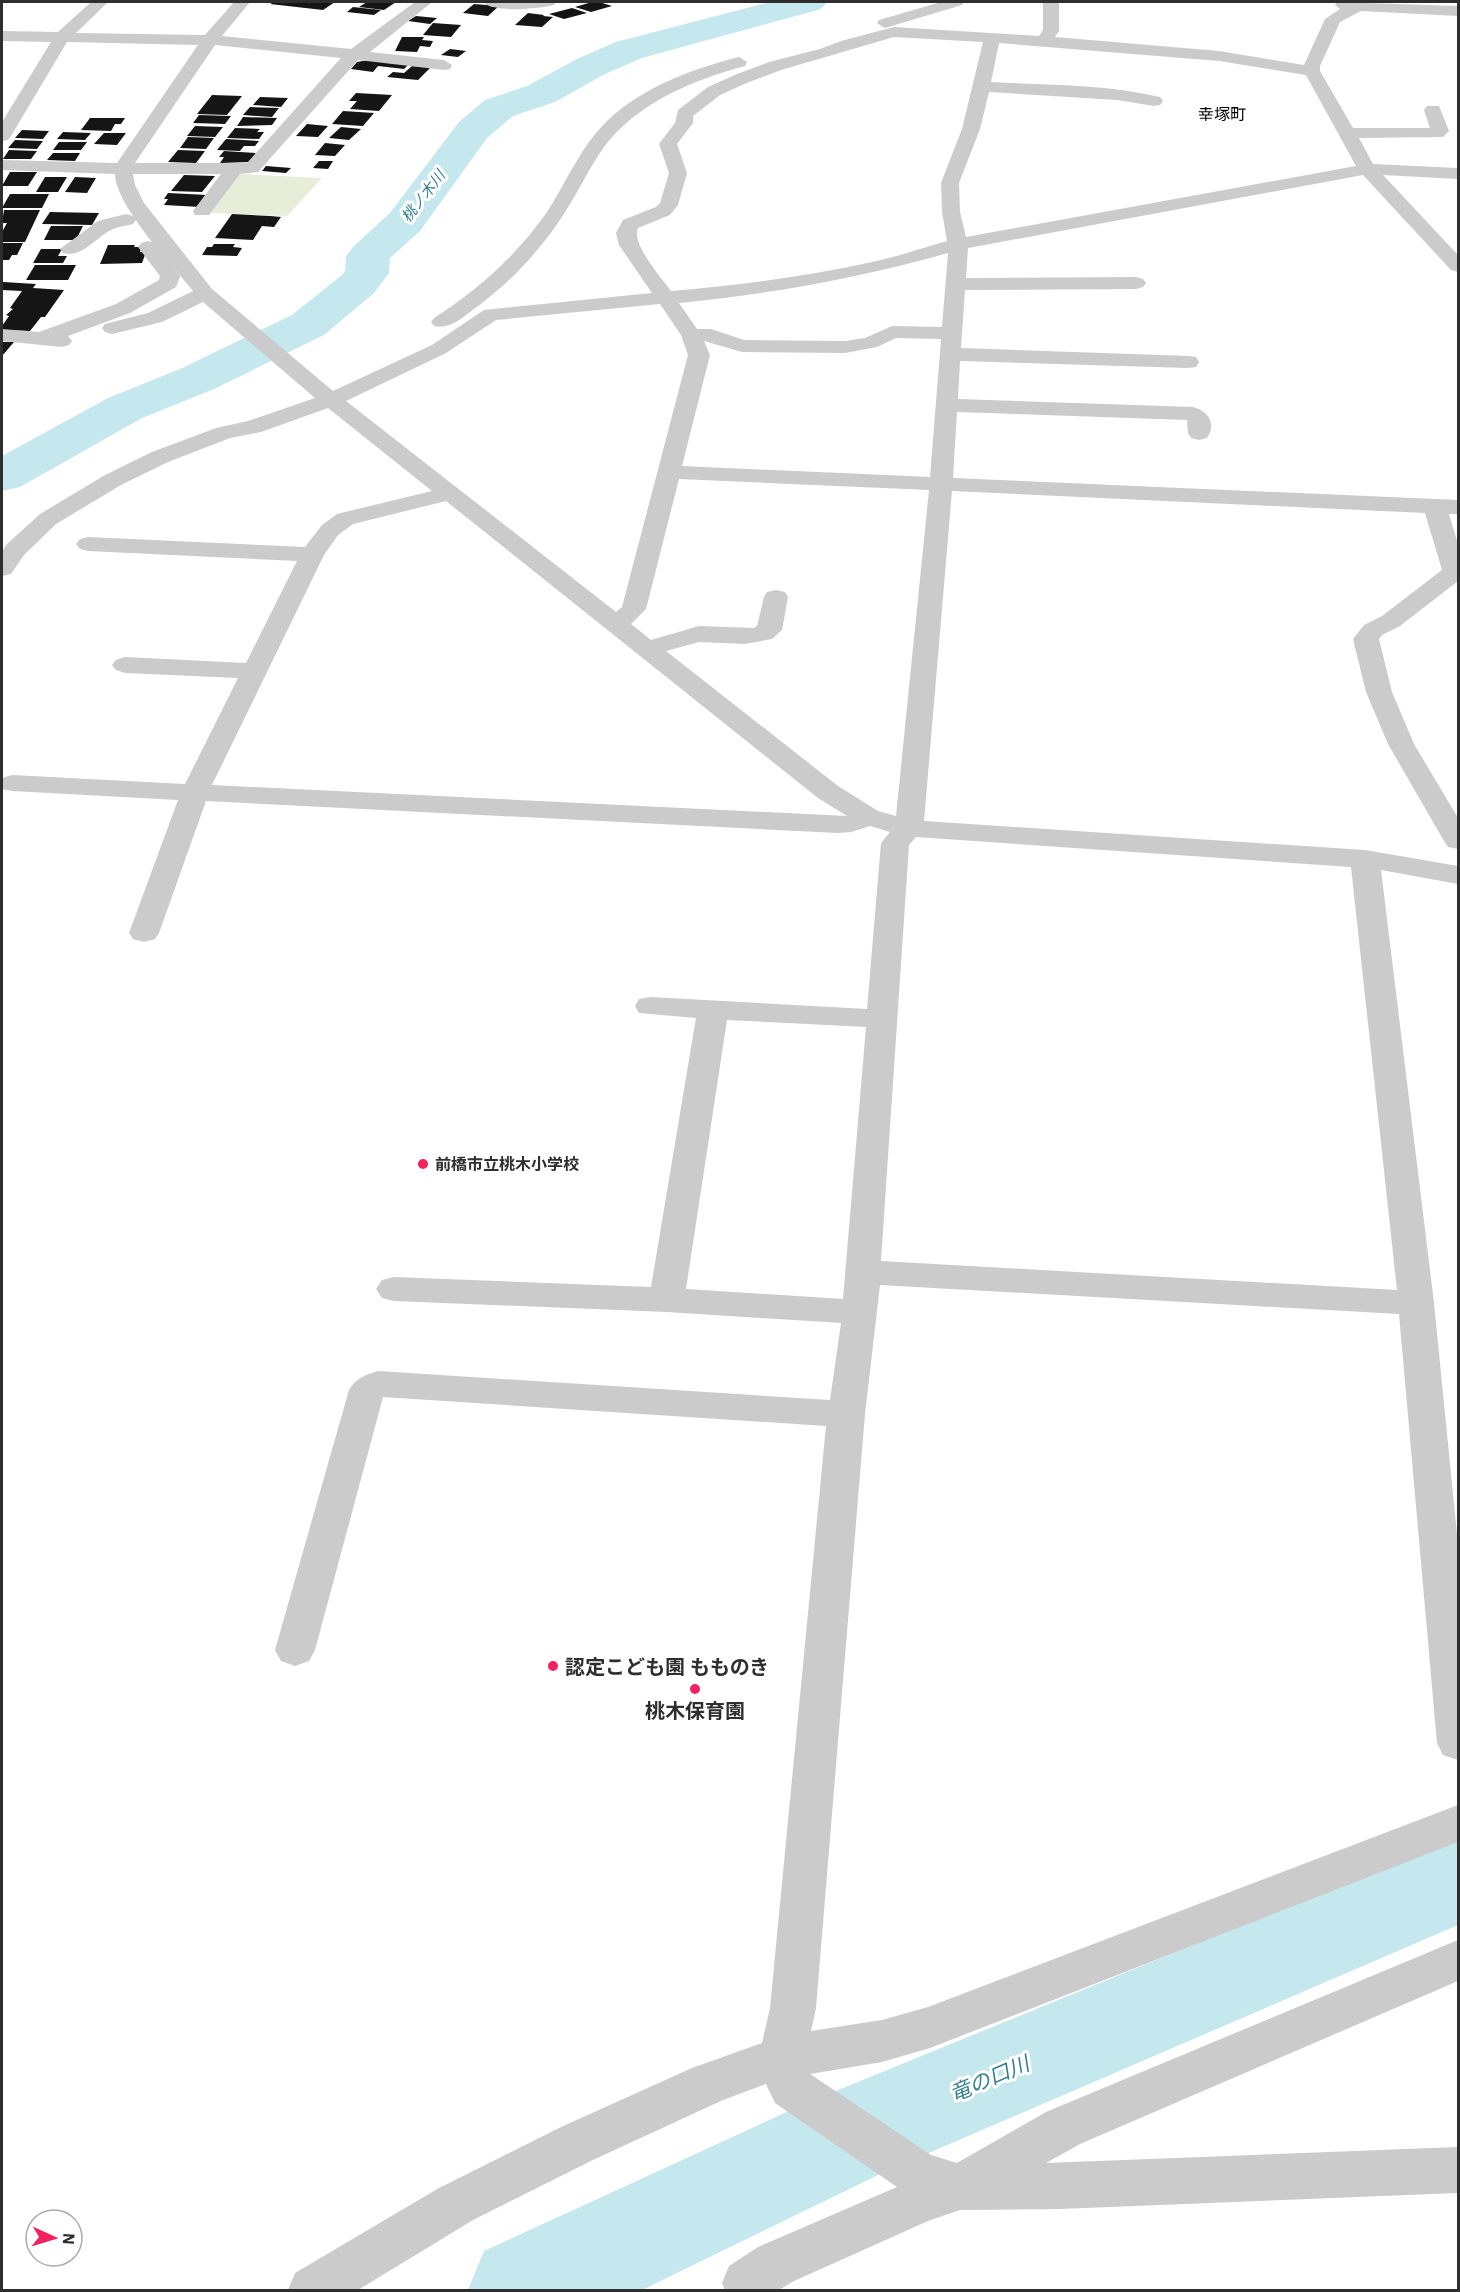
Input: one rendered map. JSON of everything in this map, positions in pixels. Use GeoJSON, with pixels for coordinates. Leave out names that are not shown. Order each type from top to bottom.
{"type":"FeatureCollection","features":[{"type":"Feature","properties":{"kind":"street"},"geometry":{"type":"LineString","coordinates":[[2,136],[62,38],[100,2]]}},
{"type":"Feature","properties":{"kind":"street"},"geometry":{"type":"LineString","coordinates":[[242,2],[211,39],[128,157],[123,179],[130,198],[208,296],[324,393],[828,792],[868,817],[909,828],[1365,859],[1458,875]]}},
{"type":"Feature","properties":{"kind":"street"},"geometry":{"type":"LineString","coordinates":[[2,165],[124,169],[247,169],[255,166],[354,54],[424,2]]}},
{"type":"Feature","properties":{"kind":"street"},"geometry":{"type":"LineString","coordinates":[[491,2],[531,5],[548,2]]}},
{"type":"Feature","properties":{"kind":"street"},"geometry":{"type":"LineString","coordinates":[[430,329],[493,283],[524,254],[555,214],[593,147],[622,118],[662,91],[686,79],[956,2]]}},
{"type":"Feature","properties":{"kind":"street"},"geometry":{"type":"LineString","coordinates":[[1043,41],[1051,31],[1051,2]]}},
{"type":"Feature","properties":{"kind":"street"},"geometry":{"type":"LineString","coordinates":[[1332,3],[1458,11]]}},
{"type":"Feature","properties":{"kind":"street"},"geometry":{"type":"LineString","coordinates":[[1361,4],[1333,19],[1312,66],[1312,71],[1367,169],[1458,266]]}},
{"type":"Feature","properties":{"kind":"street"},"geometry":{"type":"LineString","coordinates":[[775,66],[894,32],[1043,41],[1219,56],[1312,71]]}},
{"type":"Feature","properties":{"kind":"street"},"geometry":{"type":"LineString","coordinates":[[2,36],[211,39],[444,65]]}},
{"type":"Feature","properties":{"kind":"street"},"geometry":{"type":"LineString","coordinates":[[787,2073],[846,1414],[864,1272],[895,843],[909,828],[941,483],[957,244],[951,212],[950,183],[951,174],[971,129],[992,38]]}},
{"type":"Feature","properties":{"kind":"street"},"geometry":{"type":"LineString","coordinates":[[615,622],[626,617],[634,609],[699,361],[696,344],[691,335],[629,245],[627,228],[636,220],[663,211],[669,205],[678,173],[668,144],[684,123],[684,114],[714,91],[775,66],[817,42]]}},
{"type":"Feature","properties":{"kind":"street"},"geometry":{"type":"LineString","coordinates":[[982,86],[1117,95],[1154,101]]}},
{"type":"Feature","properties":{"kind":"street"},"geometry":{"type":"LineString","coordinates":[[1345,133],[1437,133],[1440,131],[1433,110]]}},
{"type":"Feature","properties":{"kind":"street"},"geometry":{"type":"LineString","coordinates":[[202,211],[234,169]]}},
{"type":"Feature","properties":{"kind":"street"},"geometry":{"type":"LineString","coordinates":[[2,569],[15,550],[48,519],[112,480],[160,457],[224,433],[253,427],[324,393],[368,384],[439,350],[485,317],[500,312],[761,288],[841,275],[957,244],[1093,226],[1367,169],[1458,173]]}},
{"type":"Feature","properties":{"kind":"street"},"geometry":{"type":"LineString","coordinates":[[40,339],[113,312],[151,295],[169,283],[170,276],[121,211],[130,198]]}},
{"type":"Feature","properties":{"kind":"street"},"geometry":{"type":"LineString","coordinates":[[70,249],[105,225],[126,220]]}},
{"type":"Feature","properties":{"kind":"street"},"geometry":{"type":"LineString","coordinates":[[955,284],[1136,283]]}},
{"type":"Feature","properties":{"kind":"street"},"geometry":{"type":"LineString","coordinates":[[2,335],[74,340],[132,322],[155,318],[208,296]]}},
{"type":"Feature","properties":{"kind":"street"},"geometry":{"type":"LineString","coordinates":[[691,335],[711,335],[742,346],[846,347],[870,343],[892,332],[951,344],[1188,362]]}},
{"type":"Feature","properties":{"kind":"street"},"geometry":{"type":"LineString","coordinates":[[368,384],[365,375],[367,368],[382,357]]}},
{"type":"Feature","properties":{"kind":"street"},"geometry":{"type":"LineString","coordinates":[[946,405],[1193,414],[1198,416],[1199,433]]}},
{"type":"Feature","properties":{"kind":"street"},"geometry":{"type":"LineString","coordinates":[[1071,410],[1071,434]]}},
{"type":"Feature","properties":{"kind":"street"},"geometry":{"type":"LineString","coordinates":[[669,472],[1447,507],[1455,572],[1391,621],[1373,630],[1366,639],[1379,692],[1401,744],[1458,841]]}},
{"type":"Feature","properties":{"kind":"street"},"geometry":{"type":"LineString","coordinates":[[144,933],[195,792],[312,555],[330,530],[345,519],[451,493]]}},
{"type":"Feature","properties":{"kind":"street"},"geometry":{"type":"LineString","coordinates":[[88,544],[312,555]]}},
{"type":"Feature","properties":{"kind":"street"},"geometry":{"type":"LineString","coordinates":[[648,649],[698,634],[753,636],[766,633],[769,630],[776,597]]}},
{"type":"Feature","properties":{"kind":"street"},"geometry":{"type":"LineString","coordinates":[[126,665],[256,670]]}},
{"type":"Feature","properties":{"kind":"street"},"geometry":{"type":"LineString","coordinates":[[12,783],[838,825],[851,824],[868,817]]}},
{"type":"Feature","properties":{"kind":"street"},"geometry":{"type":"LineString","coordinates":[[1365,859],[1416,1303],[1458,1743]]}},
{"type":"Feature","properties":{"kind":"street"},"geometry":{"type":"LineString","coordinates":[[650,1006],[883,1019]]}},
{"type":"Feature","properties":{"kind":"street"},"geometry":{"type":"LineString","coordinates":[[667,1300],[713,1010]]}},
{"type":"Feature","properties":{"kind":"street"},"geometry":{"type":"LineString","coordinates":[[864,1272],[1416,1303]]}},
{"type":"Feature","properties":{"kind":"street"},"geometry":{"type":"LineString","coordinates":[[394,1289],[667,1300],[860,1312]]}},
{"type":"Feature","properties":{"kind":"street"},"geometry":{"type":"LineString","coordinates":[[295,1650],[367,1390],[378,1384],[846,1414]]}},
{"type":"Feature","properties":{"kind":"street"},"geometry":{"type":"LineString","coordinates":[[313,2290],[456,2204],[578,2142],[709,2083],[787,2073],[930,2027],[1458,1823]]}},
{"type":"Feature","properties":{"kind":"street"},"geometry":{"type":"LineString","coordinates":[[747,2283],[776,2264],[919,2201],[939,2180],[1458,1960]]}},
{"type":"Feature","properties":{"kind":"street"},"geometry":{"type":"LineString","coordinates":[[787,2073],[939,2180],[1060,2186],[1458,2170]]}},
{"type":"Feature","properties":{"kind":"green space"},"geometry":{"type":"Polygon","coordinates":[[[240,174],[322,178],[287,216],[209,213],[240,174]]]}},
{"type":"Feature","properties":{"kind":"building"},"geometry":{"type":"Polygon","coordinates":[[[274,2],[335,2],[323,10],[270,4],[274,2]]]}},
{"type":"Feature","properties":{"kind":"building"},"geometry":{"type":"Polygon","coordinates":[[[367,2],[396,2],[384,10],[359,7],[367,2]]]}},
{"type":"Feature","properties":{"kind":"building"},"geometry":{"type":"Polygon","coordinates":[[[592,2],[612,6],[591,12],[575,7],[592,2]]]}},
{"type":"Feature","properties":{"kind":"building"},"geometry":{"type":"Polygon","coordinates":[[[474,4],[499,6],[488,16],[463,13],[474,4]]]}},
{"type":"Feature","properties":{"kind":"building"},"geometry":{"type":"Polygon","coordinates":[[[353,7],[381,10],[374,15],[347,12],[353,7]]]}},
{"type":"Feature","properties":{"kind":"building"},"geometry":{"type":"Polygon","coordinates":[[[572,8],[587,13],[564,19],[549,14],[572,8]]]}},
{"type":"Feature","properties":{"kind":"building"},"geometry":{"type":"Polygon","coordinates":[[[528,13],[553,17],[542,27],[515,25],[528,13]]]}},
{"type":"Feature","properties":{"kind":"building"},"geometry":{"type":"Polygon","coordinates":[[[416,16],[437,18],[430,24],[408,21],[416,16]]]}},
{"type":"Feature","properties":{"kind":"building"},"geometry":{"type":"Polygon","coordinates":[[[433,23],[461,25],[451,37],[423,35],[433,23]]]}},
{"type":"Feature","properties":{"kind":"building"},"geometry":{"type":"Polygon","coordinates":[[[402,37],[424,37],[422,40],[433,41],[430,47],[420,46],[417,52],[395,51],[402,37]]]}},
{"type":"Feature","properties":{"kind":"building"},"geometry":{"type":"Polygon","coordinates":[[[450,49],[466,51],[458,57],[441,55],[450,49]]]}},
{"type":"Feature","properties":{"kind":"building"},"geometry":{"type":"Polygon","coordinates":[[[368,60],[408,65],[404,69],[378,66],[373,72],[351,69],[357,62],[368,60]]]}},
{"type":"Feature","properties":{"kind":"building"},"geometry":{"type":"Polygon","coordinates":[[[412,66],[431,67],[418,80],[387,77],[393,72],[404,73],[412,66]]]}},
{"type":"Feature","properties":{"kind":"building"},"geometry":{"type":"Polygon","coordinates":[[[356,93],[392,95],[379,111],[350,109],[357,101],[349,101],[356,93]]]}},
{"type":"Feature","properties":{"kind":"building"},"geometry":{"type":"Polygon","coordinates":[[[212,95],[242,96],[227,115],[197,114],[212,95]]]}},
{"type":"Feature","properties":{"kind":"building"},"geometry":{"type":"Polygon","coordinates":[[[260,97],[288,98],[281,107],[253,105],[260,97]]]}},
{"type":"Feature","properties":{"kind":"building"},"geometry":{"type":"Polygon","coordinates":[[[250,107],[279,108],[272,117],[243,115],[250,107]]]}},
{"type":"Feature","properties":{"kind":"building"},"geometry":{"type":"Polygon","coordinates":[[[343,111],[374,113],[363,126],[332,124],[343,111]]]}},
{"type":"Feature","properties":{"kind":"building"},"geometry":{"type":"Polygon","coordinates":[[[199,115],[231,116],[225,124],[193,123],[199,115]]]}},
{"type":"Feature","properties":{"kind":"building"},"geometry":{"type":"Polygon","coordinates":[[[243,117],[277,118],[272,125],[237,126],[243,117]]]}},
{"type":"Feature","properties":{"kind":"building"},"geometry":{"type":"Polygon","coordinates":[[[90,118],[125,118],[121,124],[115,124],[111,131],[81,130],[90,118]]]}},
{"type":"Feature","properties":{"kind":"building"},"geometry":{"type":"Polygon","coordinates":[[[307,124],[328,126],[318,137],[296,136],[307,124]]]}},
{"type":"Feature","properties":{"kind":"building"},"geometry":{"type":"Polygon","coordinates":[[[195,126],[223,127],[215,137],[187,136],[195,126]]]}},
{"type":"Feature","properties":{"kind":"building"},"geometry":{"type":"Polygon","coordinates":[[[341,127],[361,129],[349,140],[329,138],[341,127]]]}},
{"type":"Feature","properties":{"kind":"building"},"geometry":{"type":"Polygon","coordinates":[[[235,128],[260,129],[257,132],[264,132],[259,139],[227,138],[235,128]]]}},
{"type":"Feature","properties":{"kind":"building"},"geometry":{"type":"Polygon","coordinates":[[[22,130],[49,131],[43,139],[15,138],[22,130]]]}},
{"type":"Feature","properties":{"kind":"building"},"geometry":{"type":"Polygon","coordinates":[[[63,132],[91,133],[85,140],[57,139],[63,132]]]}},
{"type":"Feature","properties":{"kind":"building"},"geometry":{"type":"Polygon","coordinates":[[[104,133],[126,133],[117,145],[94,144],[104,133]]]}},
{"type":"Feature","properties":{"kind":"building"},"geometry":{"type":"Polygon","coordinates":[[[188,137],[214,138],[206,149],[180,148],[188,137]]]}},
{"type":"Feature","properties":{"kind":"building"},"geometry":{"type":"Polygon","coordinates":[[[226,139],[259,141],[255,146],[244,146],[240,151],[217,150],[226,139]]]}},
{"type":"Feature","properties":{"kind":"building"},"geometry":{"type":"Polygon","coordinates":[[[15,140],[43,141],[37,149],[8,148],[15,140]]]}},
{"type":"Feature","properties":{"kind":"building"},"geometry":{"type":"Polygon","coordinates":[[[59,142],[87,142],[81,150],[53,150],[59,142]]]}},
{"type":"Feature","properties":{"kind":"building"},"geometry":{"type":"Polygon","coordinates":[[[325,143],[345,145],[335,156],[315,155],[325,143]]]}},
{"type":"Feature","properties":{"kind":"building"},"geometry":{"type":"Polygon","coordinates":[[[9,150],[37,151],[31,159],[3,159],[9,150]]]}},
{"type":"Feature","properties":{"kind":"building"},"geometry":{"type":"Polygon","coordinates":[[[178,150],[205,151],[196,163],[168,162],[178,150]]]}},
{"type":"Feature","properties":{"kind":"building"},"geometry":{"type":"Polygon","coordinates":[[[224,151],[256,153],[249,162],[220,163],[224,157],[219,157],[224,151]]]}},
{"type":"Feature","properties":{"kind":"building"},"geometry":{"type":"Polygon","coordinates":[[[53,153],[80,153],[75,161],[47,160],[53,153]]]}},
{"type":"Feature","properties":{"kind":"building"},"geometry":{"type":"Polygon","coordinates":[[[319,161],[333,161],[328,169],[313,168],[319,161]]]}},
{"type":"Feature","properties":{"kind":"building"},"geometry":{"type":"Polygon","coordinates":[[[266,166],[291,168],[286,173],[262,171],[266,166]]]}},
{"type":"Feature","properties":{"kind":"building"},"geometry":{"type":"Polygon","coordinates":[[[10,172],[37,172],[28,186],[2,186],[10,172]]]}},
{"type":"Feature","properties":{"kind":"building"},"geometry":{"type":"Polygon","coordinates":[[[184,175],[215,176],[202,192],[171,191],[184,175]]]}},
{"type":"Feature","properties":{"kind":"building"},"geometry":{"type":"Polygon","coordinates":[[[45,177],[67,177],[58,192],[36,192],[45,177]]]}},
{"type":"Feature","properties":{"kind":"building"},"geometry":{"type":"Polygon","coordinates":[[[75,177],[96,178],[87,193],[65,192],[75,177]]]}},
{"type":"Feature","properties":{"kind":"building"},"geometry":{"type":"Polygon","coordinates":[[[168,193],[208,195],[200,207],[164,205],[168,199],[164,199],[168,193]]]}},
{"type":"Feature","properties":{"kind":"building"},"geometry":{"type":"Polygon","coordinates":[[[10,194],[49,194],[42,208],[2,208],[10,194]]]}},
{"type":"Feature","properties":{"kind":"building"},"geometry":{"type":"Polygon","coordinates":[[[4,210],[40,210],[25,242],[2,242],[2,232],[7,223],[2,223],[4,210]]]}},
{"type":"Feature","properties":{"kind":"building"},"geometry":{"type":"Polygon","coordinates":[[[50,212],[99,213],[92,225],[42,224],[50,212]]]}},
{"type":"Feature","properties":{"kind":"building"},"geometry":{"type":"Polygon","coordinates":[[[232,214],[281,217],[274,227],[262,226],[253,240],[215,238],[232,214]]]}},
{"type":"Feature","properties":{"kind":"building"},"geometry":{"type":"Polygon","coordinates":[[[51,226],[83,226],[76,240],[44,240],[51,226]]]}},
{"type":"Feature","properties":{"kind":"building"},"geometry":{"type":"Polygon","coordinates":[[[2,243],[23,243],[17,255],[12,255],[9,260],[2,260],[2,243]]]}},
{"type":"Feature","properties":{"kind":"building"},"geometry":{"type":"Polygon","coordinates":[[[214,244],[235,244],[233,247],[242,248],[237,256],[202,255],[207,247],[212,247],[214,244]]]}},
{"type":"Feature","properties":{"kind":"building"},"geometry":{"type":"Polygon","coordinates":[[[108,245],[135,245],[134,247],[142,247],[140,252],[146,252],[142,263],[100,264],[108,245]]]}},
{"type":"Feature","properties":{"kind":"building"},"geometry":{"type":"Polygon","coordinates":[[[41,249],[62,249],[58,256],[67,256],[63,263],[33,263],[41,249]]]}},
{"type":"Feature","properties":{"kind":"building"},"geometry":{"type":"Polygon","coordinates":[[[35,265],[76,265],[68,280],[26,280],[35,265]]]}},
{"type":"Feature","properties":{"kind":"building"},"geometry":{"type":"Polygon","coordinates":[[[3,282],[36,284],[33,288],[64,290],[45,317],[41,317],[30,331],[2,330],[9,316],[6,315],[13,309],[10,308],[22,291],[2,290],[3,282]]]}},
{"type":"Feature","properties":{"kind":"building"},"geometry":{"type":"Polygon","coordinates":[[[2,342],[14,342],[2,356],[2,342]]]}},
{"type":"Feature","properties":{"kind":"waterway","name":"桃ノ木川"},"geometry":{"type":"LineString","coordinates":[[2,476],[125,408],[197,379],[308,325],[358,284],[367,273],[368,256],[405,222],[473,130],[499,108],[541,94],[592,66],[629,50],[809,2]]}},
{"type":"Feature","properties":{"kind":"waterway","name":"竜の口川"},"geometry":{"type":"LineString","coordinates":[[524,2290],[842,2139],[1448,1885],[1458,1877]]}},
{"type":"Feature","properties":{"kind":"place","name":"前橋市立桃木小学校"},"geometry":{"type":"Point","coordinates":[423,1164]}},
{"type":"Feature","properties":{"kind":"place","name":"認定こども園 もものき"},"geometry":{"type":"Point","coordinates":[553,1666]}},
{"type":"Feature","properties":{"kind":"place","name":"桃木保育園"},"geometry":{"type":"Point","coordinates":[695,1689]}},
{"type":"Feature","properties":{"kind":"district","name":"幸塚町"},"geometry":{"type":"Point","coordinates":[1222,114]}}]}
